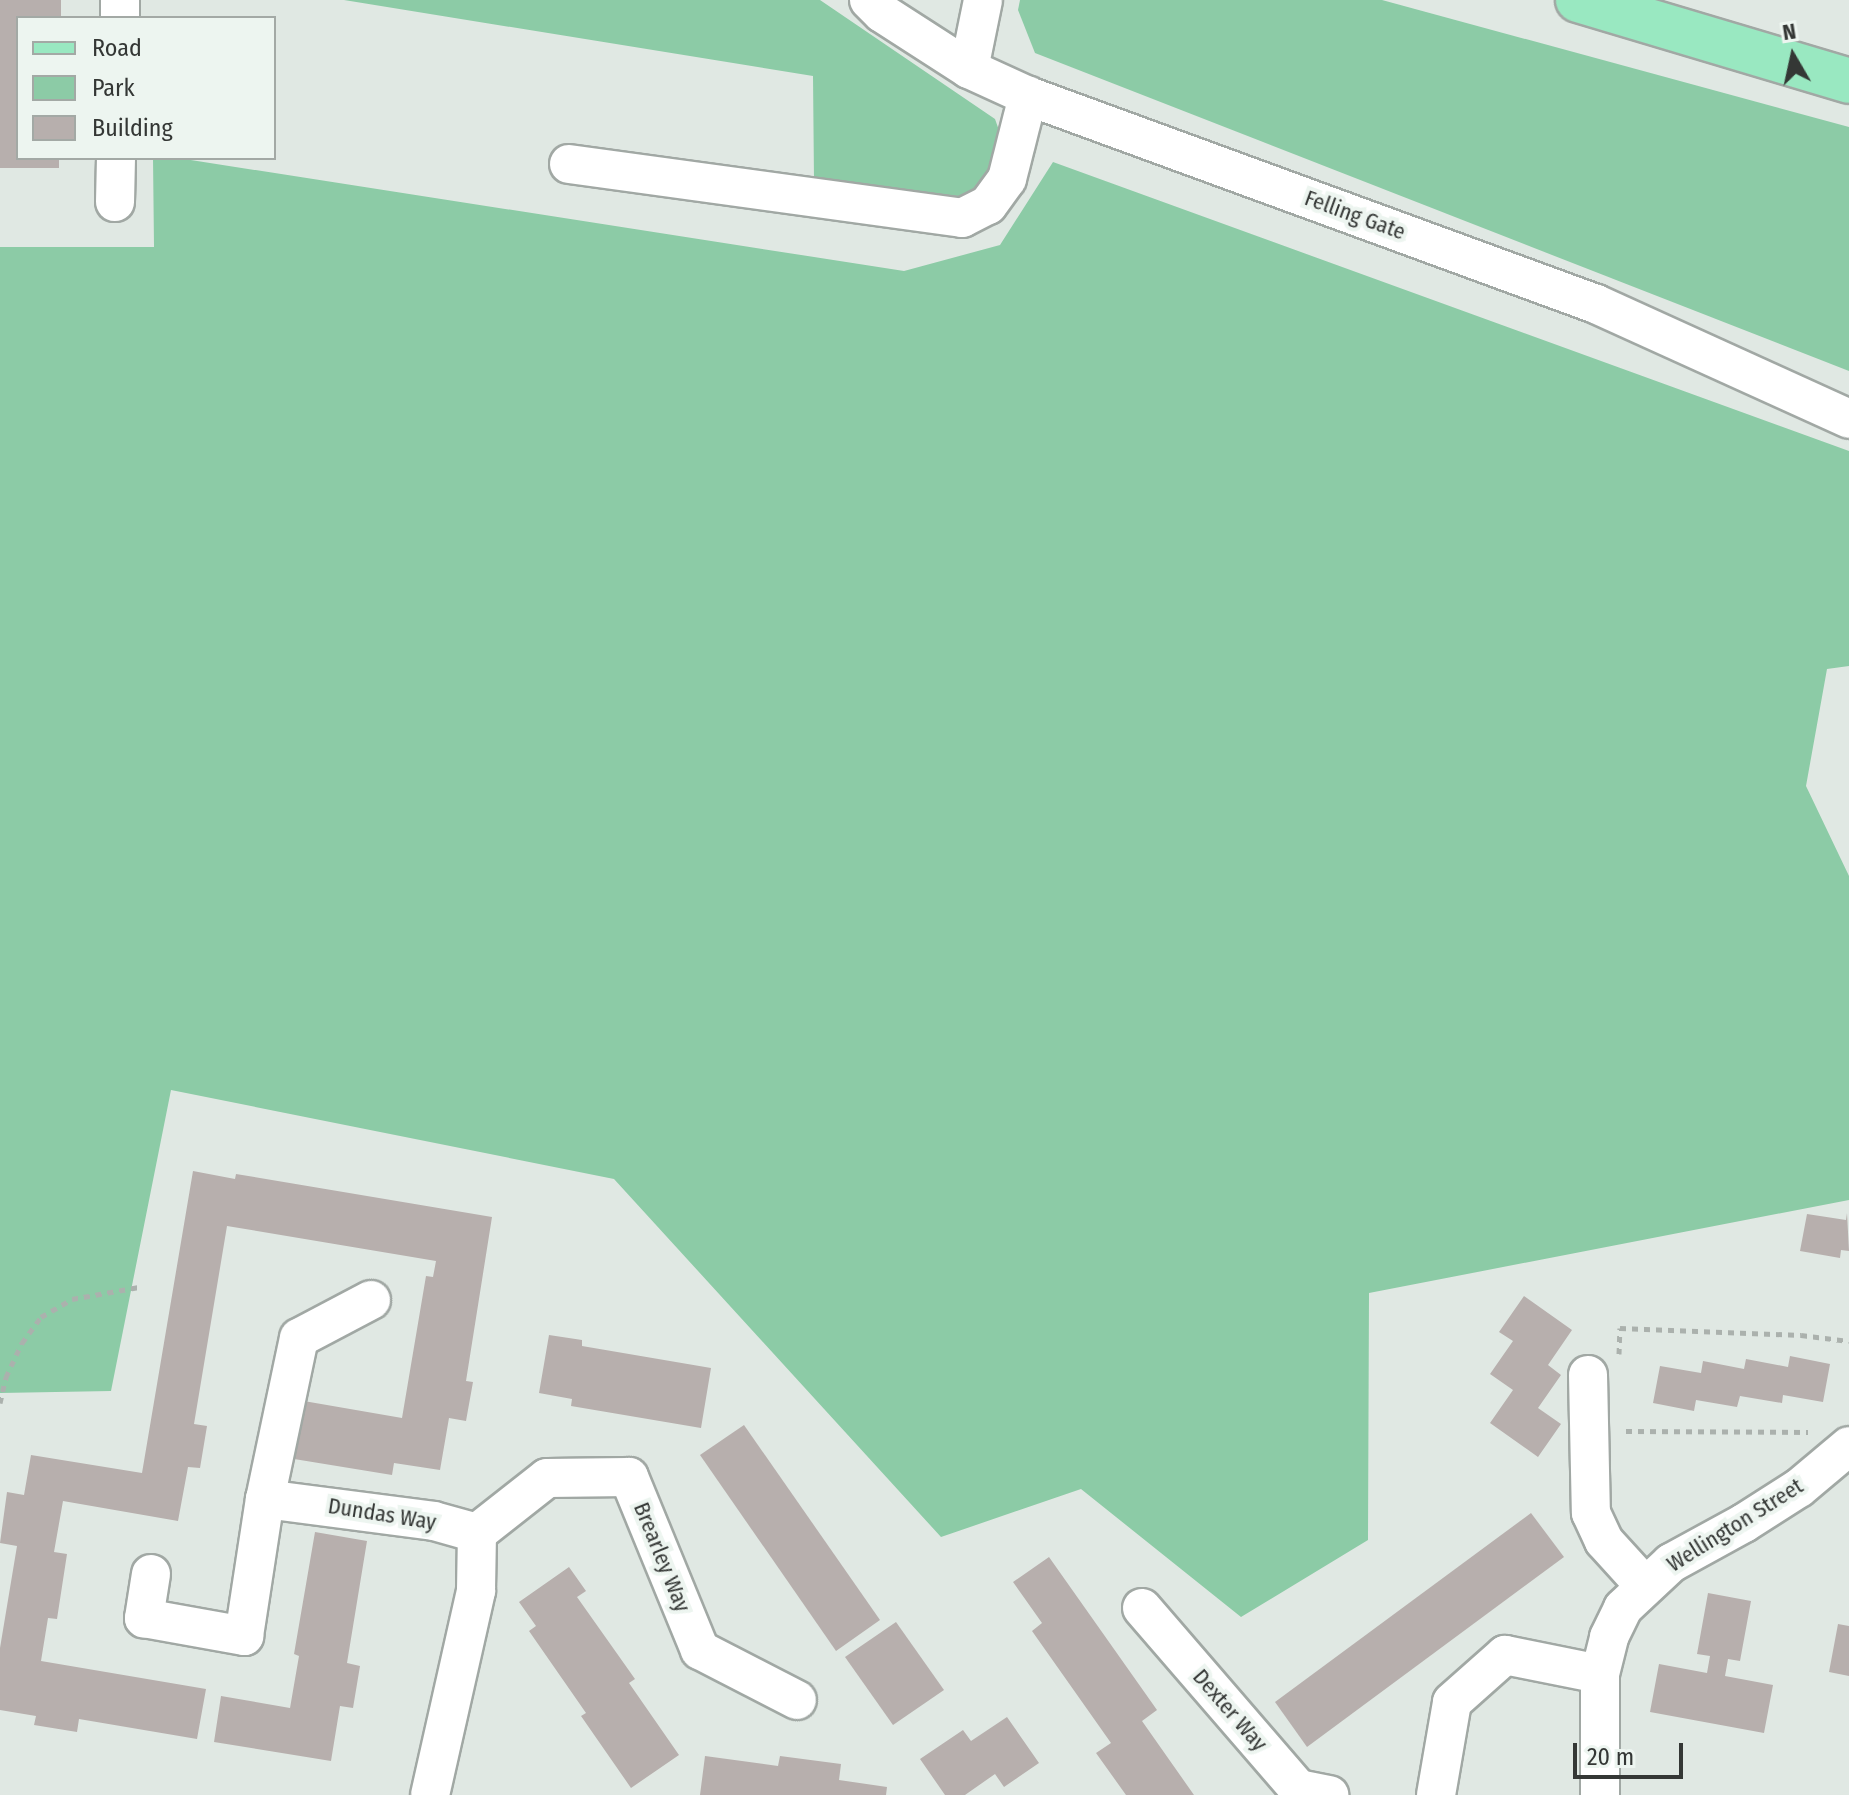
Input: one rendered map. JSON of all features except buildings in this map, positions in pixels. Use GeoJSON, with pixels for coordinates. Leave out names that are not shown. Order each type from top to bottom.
{"type":"FeatureCollection","features":[{"type":"Feature","properties":{"kind":"main road"},"geometry":{"type":"LineString","coordinates":[[1578,0],[1849,81]]}},
{"type":"Feature","properties":{"kind":"street","name":"Felling Gate"},"geometry":{"type":"LineString","coordinates":[[869,0],[882,13],[969,69],[1028,96],[1596,304],[1849,419]]}},
{"type":"Feature","properties":{"kind":"street"},"geometry":{"type":"LineString","coordinates":[[969,69],[983,0]]}},
{"type":"Feature","properties":{"kind":"street"},"geometry":{"type":"LineString","coordinates":[[569,164],[962,218],[988,205],[1007,179],[1028,96]]}},
{"type":"Feature","properties":{"kind":"street"},"geometry":{"type":"LineString","coordinates":[[115,202],[116,160]]}},
{"type":"Feature","properties":{"kind":"street"},"geometry":{"type":"LineString","coordinates":[[151,1574],[144,1618],[244,1636],[265,1499],[299,1338],[371,1300]]}},
{"type":"Feature","properties":{"kind":"street"},"geometry":{"type":"LineString","coordinates":[[1604,1366],[1589,1430],[1591,1513],[1604,1541],[1644,1585]]}},
{"type":"Feature","properties":{"kind":"street","name":"Wellington Street"},"geometry":{"type":"LineString","coordinates":[[1600,1795],[1600,1674],[1609,1637],[1623,1608],[1644,1585],[1671,1563],[1799,1488],[1834,1439]]}},
{"type":"Feature","properties":{"kind":"street","name":"Brearley Way"},"geometry":{"type":"LineString","coordinates":[[477,1533],[547,1478],[629,1477],[700,1650],[797,1700]]}},
{"type":"Feature","properties":{"kind":"street","name":"Dundas Way"},"geometry":{"type":"LineString","coordinates":[[265,1499],[434,1521],[477,1533]]}},
{"type":"Feature","properties":{"kind":"street"},"geometry":{"type":"LineString","coordinates":[[430,1795],[476,1591],[477,1533]]}},
{"type":"Feature","properties":{"kind":"street","name":"Dexter Way"},"geometry":{"type":"LineString","coordinates":[[1142,1608],[1298,1789],[1329,1795]]}},
{"type":"Feature","properties":{"kind":"street"},"geometry":{"type":"LineString","coordinates":[[1436,1795],[1452,1702],[1505,1655],[1600,1674]]}},
{"type":"Feature","properties":{"kind":"path"},"geometry":{"type":"LineString","coordinates":[[0,1403],[6,1377],[22,1343],[41,1317],[72,1299],[139,1287]]}},
{"type":"Feature","properties":{"kind":"path"},"geometry":{"type":"LineString","coordinates":[[1604,1366],[1620,1328],[1801,1335],[1849,1341]]}},
{"type":"Feature","properties":{"kind":"path"},"geometry":{"type":"LineString","coordinates":[[1589,1430],[1834,1439]]}},
{"type":"Feature","properties":{"kind":"green space"},"geometry":{"type":"Polygon","coordinates":[[[344,0],[820,0],[995,119],[1001,136],[1000,168],[976,198],[814,181],[813,76],[344,0]]]}},
{"type":"Feature","properties":{"kind":"green space"},"geometry":{"type":"Polygon","coordinates":[[[1020,0],[1382,0],[1849,127],[1849,371],[1035,53],[1018,10],[1020,0]]]}},
{"type":"Feature","properties":{"kind":"green space"},"geometry":{"type":"Polygon","coordinates":[[[153,160],[191,160],[904,271],[1000,245],[1053,162],[1849,451],[1849,666],[1827,669],[1806,786],[1849,876],[1849,1200],[1369,1293],[1368,1540],[1241,1617],[1081,1489],[941,1537],[614,1179],[171,1090],[111,1391],[0,1393],[0,247],[154,247],[153,160]]]}}]}
